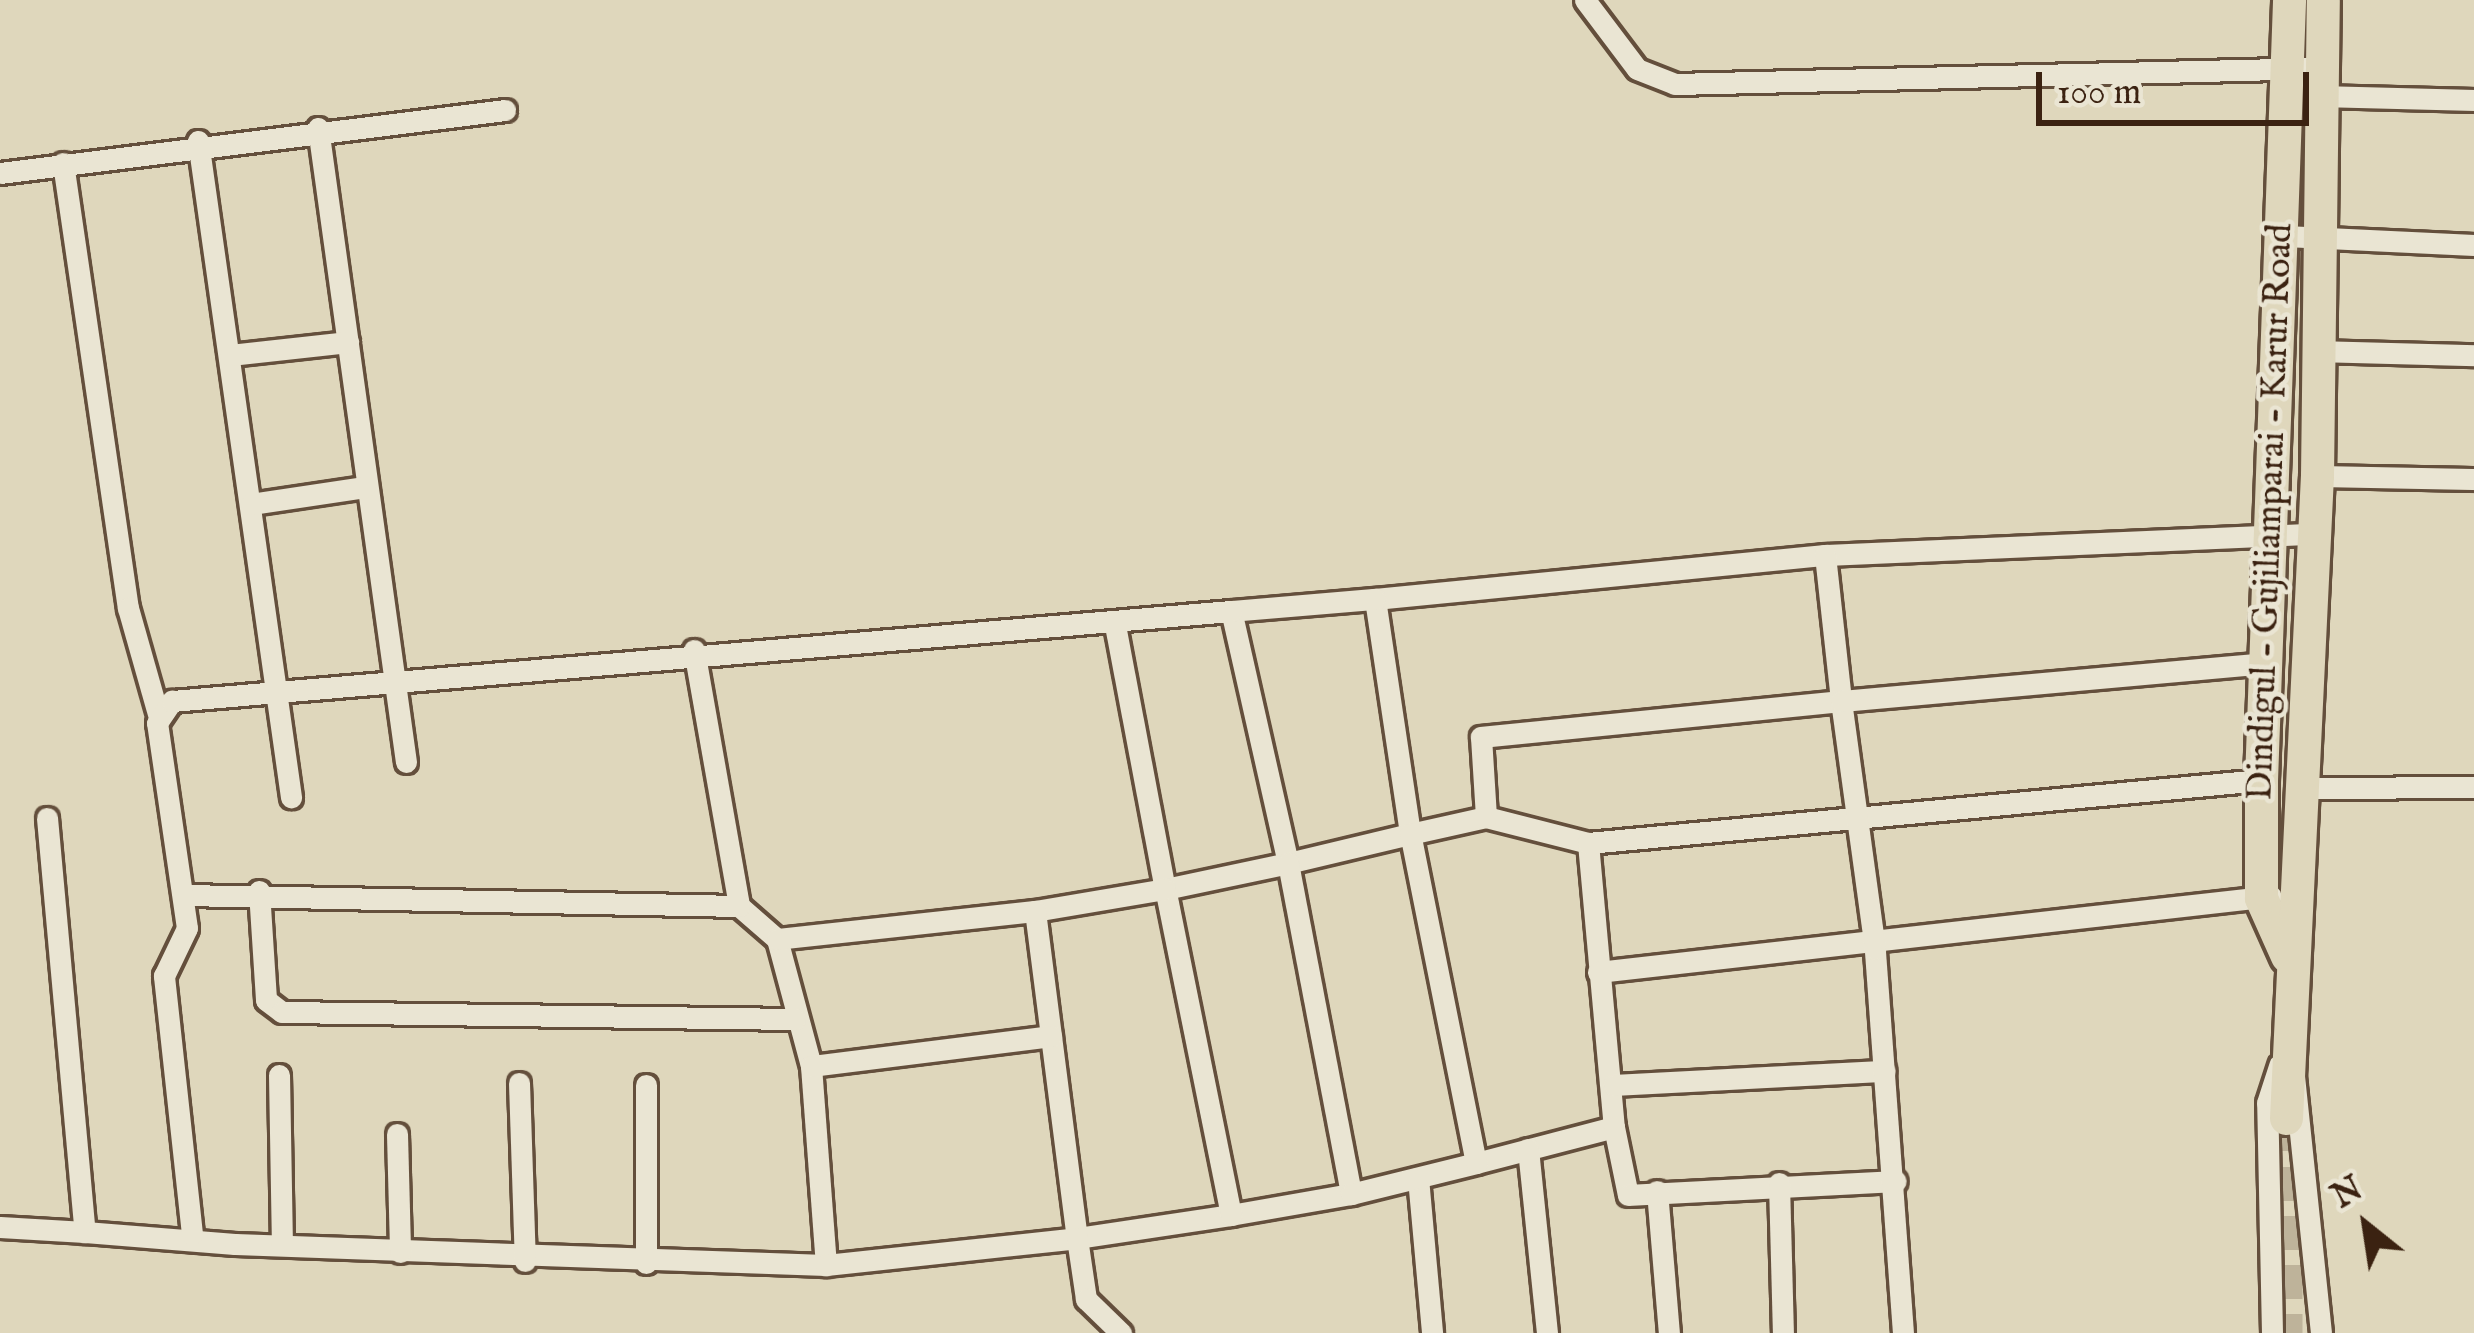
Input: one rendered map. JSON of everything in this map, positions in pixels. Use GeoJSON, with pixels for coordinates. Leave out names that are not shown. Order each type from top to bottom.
{"type":"FeatureCollection","features":[{"type":"Feature","properties":{"kind":"main road"},"geometry":{"type":"LineString","coordinates":[[2289,0],[2309,77]]}},
{"type":"Feature","properties":{"kind":"main road"},"geometry":{"type":"LineString","coordinates":[[2293,534],[2309,77],[2323,0]]}},
{"type":"Feature","properties":{"kind":"main road","name":"Dindigul - Gujiliamparai - Karur Road"},"geometry":{"type":"LineString","coordinates":[[2288,958],[2261,898],[2261,780],[2266,663],[2293,534],[2317,476],[2316,351],[2301,236]]}},
{"type":"Feature","properties":{"kind":"main road","name":"Dindigul - Gujiliamparai - Karur Road"},"geometry":{"type":"LineString","coordinates":[[2286,1118],[2288,958],[2302,788],[2293,534]]}},
{"type":"Feature","properties":{"kind":"street"},"geometry":{"type":"LineString","coordinates":[[1585,0],[1637,69],[1676,84],[2309,77],[2474,100]]}},
{"type":"Feature","properties":{"kind":"street"},"geometry":{"type":"LineString","coordinates":[[0,173],[198,141],[505,110]]}},
{"type":"Feature","properties":{"kind":"street"},"geometry":{"type":"LineString","coordinates":[[318,128],[406,762]]}},
{"type":"Feature","properties":{"kind":"street"},"geometry":{"type":"LineString","coordinates":[[198,141],[291,797]]}},
{"type":"Feature","properties":{"kind":"street"},"geometry":{"type":"LineString","coordinates":[[63,163],[131,627],[158,714],[188,928],[164,976],[192,1234]]}},
{"type":"Feature","properties":{"kind":"street"},"geometry":{"type":"LineString","coordinates":[[2301,236],[2474,244]]}},
{"type":"Feature","properties":{"kind":"street"},"geometry":{"type":"LineString","coordinates":[[230,355],[348,342]]}},
{"type":"Feature","properties":{"kind":"street"},"geometry":{"type":"LineString","coordinates":[[2316,351],[2474,355]]}},
{"type":"Feature","properties":{"kind":"street"},"geometry":{"type":"LineString","coordinates":[[2317,476],[2474,479]]}},
{"type":"Feature","properties":{"kind":"street"},"geometry":{"type":"LineString","coordinates":[[251,504],[365,487]]}},
{"type":"Feature","properties":{"kind":"street"},"geometry":{"type":"LineString","coordinates":[[158,714],[172,701],[694,650],[1115,625],[1825,555],[2293,534]]}},
{"type":"Feature","properties":{"kind":"street"},"geometry":{"type":"LineString","coordinates":[[1825,555],[1875,949],[1896,1180],[1903,1333]]}},
{"type":"Feature","properties":{"kind":"street"},"geometry":{"type":"LineString","coordinates":[[1375,599],[1410,834],[1476,1163]]}},
{"type":"Feature","properties":{"kind":"street"},"geometry":{"type":"LineString","coordinates":[[1231,611],[1288,863],[1351,1194]]}},
{"type":"Feature","properties":{"kind":"street"},"geometry":{"type":"LineString","coordinates":[[1115,625],[1231,1215]]}},
{"type":"Feature","properties":{"kind":"street"},"geometry":{"type":"LineString","coordinates":[[694,650],[739,906],[777,939],[811,1066],[826,1265]]}},
{"type":"Feature","properties":{"kind":"street"},"geometry":{"type":"LineString","coordinates":[[1486,817],[1478,744],[1488,732],[2266,663]]}},
{"type":"Feature","properties":{"kind":"street"},"geometry":{"type":"LineString","coordinates":[[777,939],[1035,911],[1165,889],[1486,817],[1588,843],[1858,824],[2261,780]]}},
{"type":"Feature","properties":{"kind":"street"},"geometry":{"type":"LineString","coordinates":[[2302,788],[2474,787]]}},
{"type":"Feature","properties":{"kind":"street"},"geometry":{"type":"LineString","coordinates":[[47,818],[85,1232]]}},
{"type":"Feature","properties":{"kind":"street"},"geometry":{"type":"LineString","coordinates":[[1588,843],[1598,972],[1614,1085],[1614,1127],[1628,1195],[1896,1180]]}},
{"type":"Feature","properties":{"kind":"street"},"geometry":{"type":"LineString","coordinates":[[183,895],[259,891],[739,906]]}},
{"type":"Feature","properties":{"kind":"street"},"geometry":{"type":"LineString","coordinates":[[259,891],[266,1000],[282,1012],[795,1019]]}},
{"type":"Feature","properties":{"kind":"street"},"geometry":{"type":"LineString","coordinates":[[1598,972],[1875,949],[2297,892]]}},
{"type":"Feature","properties":{"kind":"street"},"geometry":{"type":"LineString","coordinates":[[1035,911],[1091,1316],[1121,1333]]}},
{"type":"Feature","properties":{"kind":"street"},"geometry":{"type":"LineString","coordinates":[[811,1066],[1051,1036]]}},
{"type":"Feature","properties":{"kind":"street"},"geometry":{"type":"LineString","coordinates":[[2272,1333],[2267,1103],[2284,1047]]}},
{"type":"Feature","properties":{"kind":"street"},"geometry":{"type":"LineString","coordinates":[[2284,1047],[2304,1104],[2321,1333]]}},
{"type":"Feature","properties":{"kind":"street"},"geometry":{"type":"LineString","coordinates":[[1614,1085],[1885,1071]]}},
{"type":"Feature","properties":{"kind":"street"},"geometry":{"type":"LineString","coordinates":[[279,1076],[281,1245]]}},
{"type":"Feature","properties":{"kind":"street"},"geometry":{"type":"LineString","coordinates":[[519,1083],[525,1261]]}},
{"type":"Feature","properties":{"kind":"street"},"geometry":{"type":"LineString","coordinates":[[646,1085],[646,1263]]}},
{"type":"Feature","properties":{"kind":"street"},"geometry":{"type":"LineString","coordinates":[[0,1227],[192,1234],[281,1245],[525,1261],[826,1265],[1077,1238],[1351,1194],[1614,1127]]}},
{"type":"Feature","properties":{"kind":"street"},"geometry":{"type":"LineString","coordinates":[[397,1134],[400,1252]]}},
{"type":"Feature","properties":{"kind":"street"},"geometry":{"type":"LineString","coordinates":[[1528,1149],[1547,1333]]}},
{"type":"Feature","properties":{"kind":"street"},"geometry":{"type":"LineString","coordinates":[[1418,1178],[1432,1333]]}},
{"type":"Feature","properties":{"kind":"street"},"geometry":{"type":"LineString","coordinates":[[1780,1183],[1783,1333]]}},
{"type":"Feature","properties":{"kind":"street"},"geometry":{"type":"LineString","coordinates":[[1657,1191],[1669,1333]]}},
{"type":"Feature","properties":{"kind":"tunnel"},"geometry":{"type":"LineString","coordinates":[[2286,1118],[2286,1333]]}}]}
